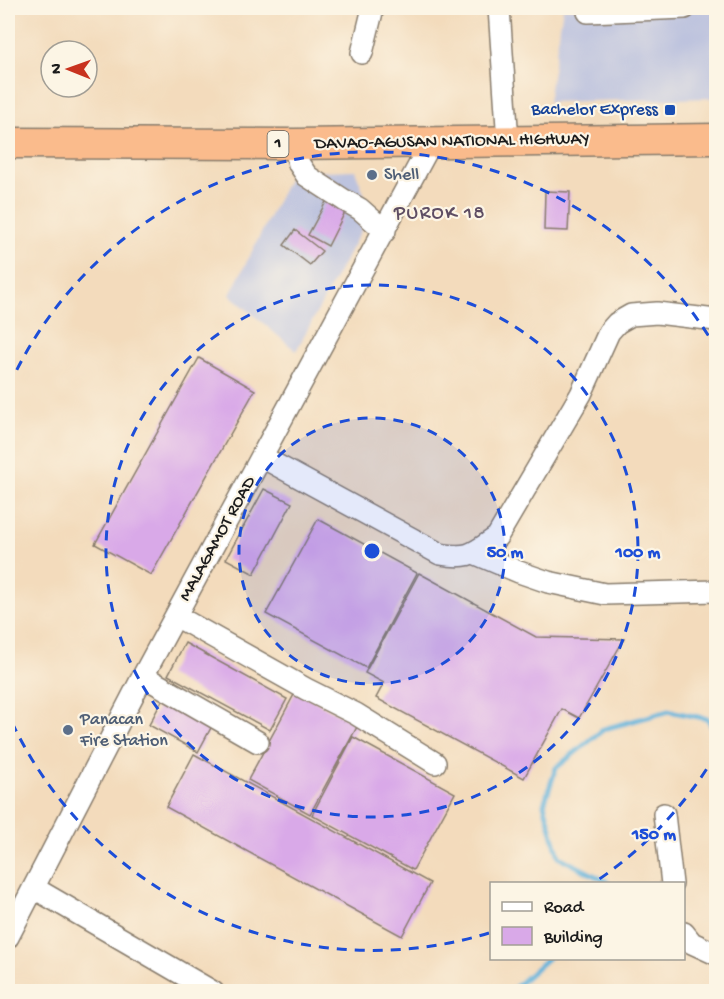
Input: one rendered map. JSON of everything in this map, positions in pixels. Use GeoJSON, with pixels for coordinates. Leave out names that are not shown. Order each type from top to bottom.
{"type":"FeatureCollection","features":[{"type":"Feature","properties":{"kind":"highway","name":"DAVAO-AGUSAN NATIONAL HIGHWAY"},"geometry":{"type":"LineString","coordinates":[[8,142],[294,144],[717,139]]}},
{"type":"Feature","properties":{"kind":"street"},"geometry":{"type":"LineString","coordinates":[[362,53],[373,8]]}},
{"type":"Feature","properties":{"kind":"street"},"geometry":{"type":"LineString","coordinates":[[499,8],[508,142]]}},
{"type":"Feature","properties":{"kind":"street"},"geometry":{"type":"LineString","coordinates":[[588,12],[685,8]]}},
{"type":"Feature","properties":{"kind":"street","name":"MALAGAMOT ROAD"},"geometry":{"type":"LineString","coordinates":[[8,937],[144,676],[431,143]]}},
{"type":"Feature","properties":{"kind":"street"},"geometry":{"type":"LineString","coordinates":[[294,144],[299,164],[307,176],[360,209],[385,231]]}},
{"type":"Feature","properties":{"kind":"street"},"geometry":{"type":"LineString","coordinates":[[262,458],[440,554],[460,557],[474,553],[497,537],[581,394],[609,332],[617,322],[631,315],[657,313],[717,320]]}},
{"type":"Feature","properties":{"kind":"street"},"geometry":{"type":"LineString","coordinates":[[474,553],[548,582],[605,594],[717,591]]}},
{"type":"Feature","properties":{"kind":"street"},"geometry":{"type":"LineString","coordinates":[[176,616],[346,709],[435,763]]}},
{"type":"Feature","properties":{"kind":"street"},"geometry":{"type":"LineString","coordinates":[[144,676],[258,742]]}},
{"type":"Feature","properties":{"kind":"street"},"geometry":{"type":"LineString","coordinates":[[664,814],[672,882]]}},
{"type":"Feature","properties":{"kind":"street"},"geometry":{"type":"LineString","coordinates":[[34,888],[213,992]]}},
{"type":"Feature","properties":{"kind":"street"},"geometry":{"type":"LineString","coordinates":[[685,934],[692,943],[717,954]]}},
{"type":"Feature","properties":{"kind":"shaded area"},"geometry":{"type":"Polygon","coordinates":[[[563,8],[716,8],[716,98],[548,102],[563,8]]]}},
{"type":"Feature","properties":{"kind":"shaded area"},"geometry":{"type":"Polygon","coordinates":[[[355,170],[371,212],[296,351],[230,295],[292,172],[355,170]]]}},
{"type":"Feature","properties":{"kind":"building"},"geometry":{"type":"Polygon","coordinates":[[[545,191],[570,192],[568,231],[544,230],[545,191]]]}},
{"type":"Feature","properties":{"kind":"building"},"geometry":{"type":"Polygon","coordinates":[[[327,200],[346,210],[328,246],[308,235],[327,200]]]}},
{"type":"Feature","properties":{"kind":"building"},"geometry":{"type":"Polygon","coordinates":[[[295,230],[322,251],[310,265],[284,245],[295,230]]]}},
{"type":"Feature","properties":{"kind":"building"},"geometry":{"type":"Polygon","coordinates":[[[199,358],[255,390],[151,575],[95,544],[199,358]]]}},
{"type":"Feature","properties":{"kind":"building"},"geometry":{"type":"Polygon","coordinates":[[[264,489],[292,503],[254,574],[226,559],[264,489]]]}},
{"type":"Feature","properties":{"kind":"building"},"geometry":{"type":"Polygon","coordinates":[[[318,519],[417,573],[366,668],[266,614],[318,519]]]}},
{"type":"Feature","properties":{"kind":"building"},"geometry":{"type":"Polygon","coordinates":[[[419,573],[536,637],[624,639],[579,718],[562,709],[524,778],[376,698],[384,683],[365,673],[419,573]]]}},
{"type":"Feature","properties":{"kind":"building"},"geometry":{"type":"Polygon","coordinates":[[[185,643],[287,699],[270,730],[168,675],[185,643]]]}},
{"type":"Feature","properties":{"kind":"building"},"geometry":{"type":"Polygon","coordinates":[[[296,691],[358,725],[310,814],[248,780],[296,691]]]}},
{"type":"Feature","properties":{"kind":"building"},"geometry":{"type":"Polygon","coordinates":[[[164,697],[213,724],[198,752],[149,725],[164,697]]]}},
{"type":"Feature","properties":{"kind":"building"},"geometry":{"type":"Polygon","coordinates":[[[353,737],[455,793],[413,870],[312,815],[353,737]]]}},
{"type":"Feature","properties":{"kind":"building"},"geometry":{"type":"Polygon","coordinates":[[[194,754],[430,883],[402,936],[166,807],[194,754]]]}},
{"type":"Feature","properties":{"kind":"waterway"},"geometry":{"type":"LineString","coordinates":[[607,882],[559,857],[544,804],[556,768],[604,729],[669,711],[708,719],[716,735]]}},
{"type":"Feature","properties":{"kind":"waterway"},"geometry":{"type":"LineString","coordinates":[[510,992],[546,960]]}},
{"type":"Feature","properties":{"kind":"place","name":"Bachelor Express"},"geometry":{"type":"Point","coordinates":[670,110]}},
{"type":"Feature","properties":{"kind":"place","name":"Shell"},"geometry":{"type":"Point","coordinates":[372,175]}},
{"type":"Feature","properties":{"kind":"place","name":"Panacan Fire Station"},"geometry":{"type":"Point","coordinates":[68,730]}},
{"type":"Feature","properties":{"kind":"district","name":"PUROK 18"},"geometry":{"type":"Point","coordinates":[440,214]}}]}
